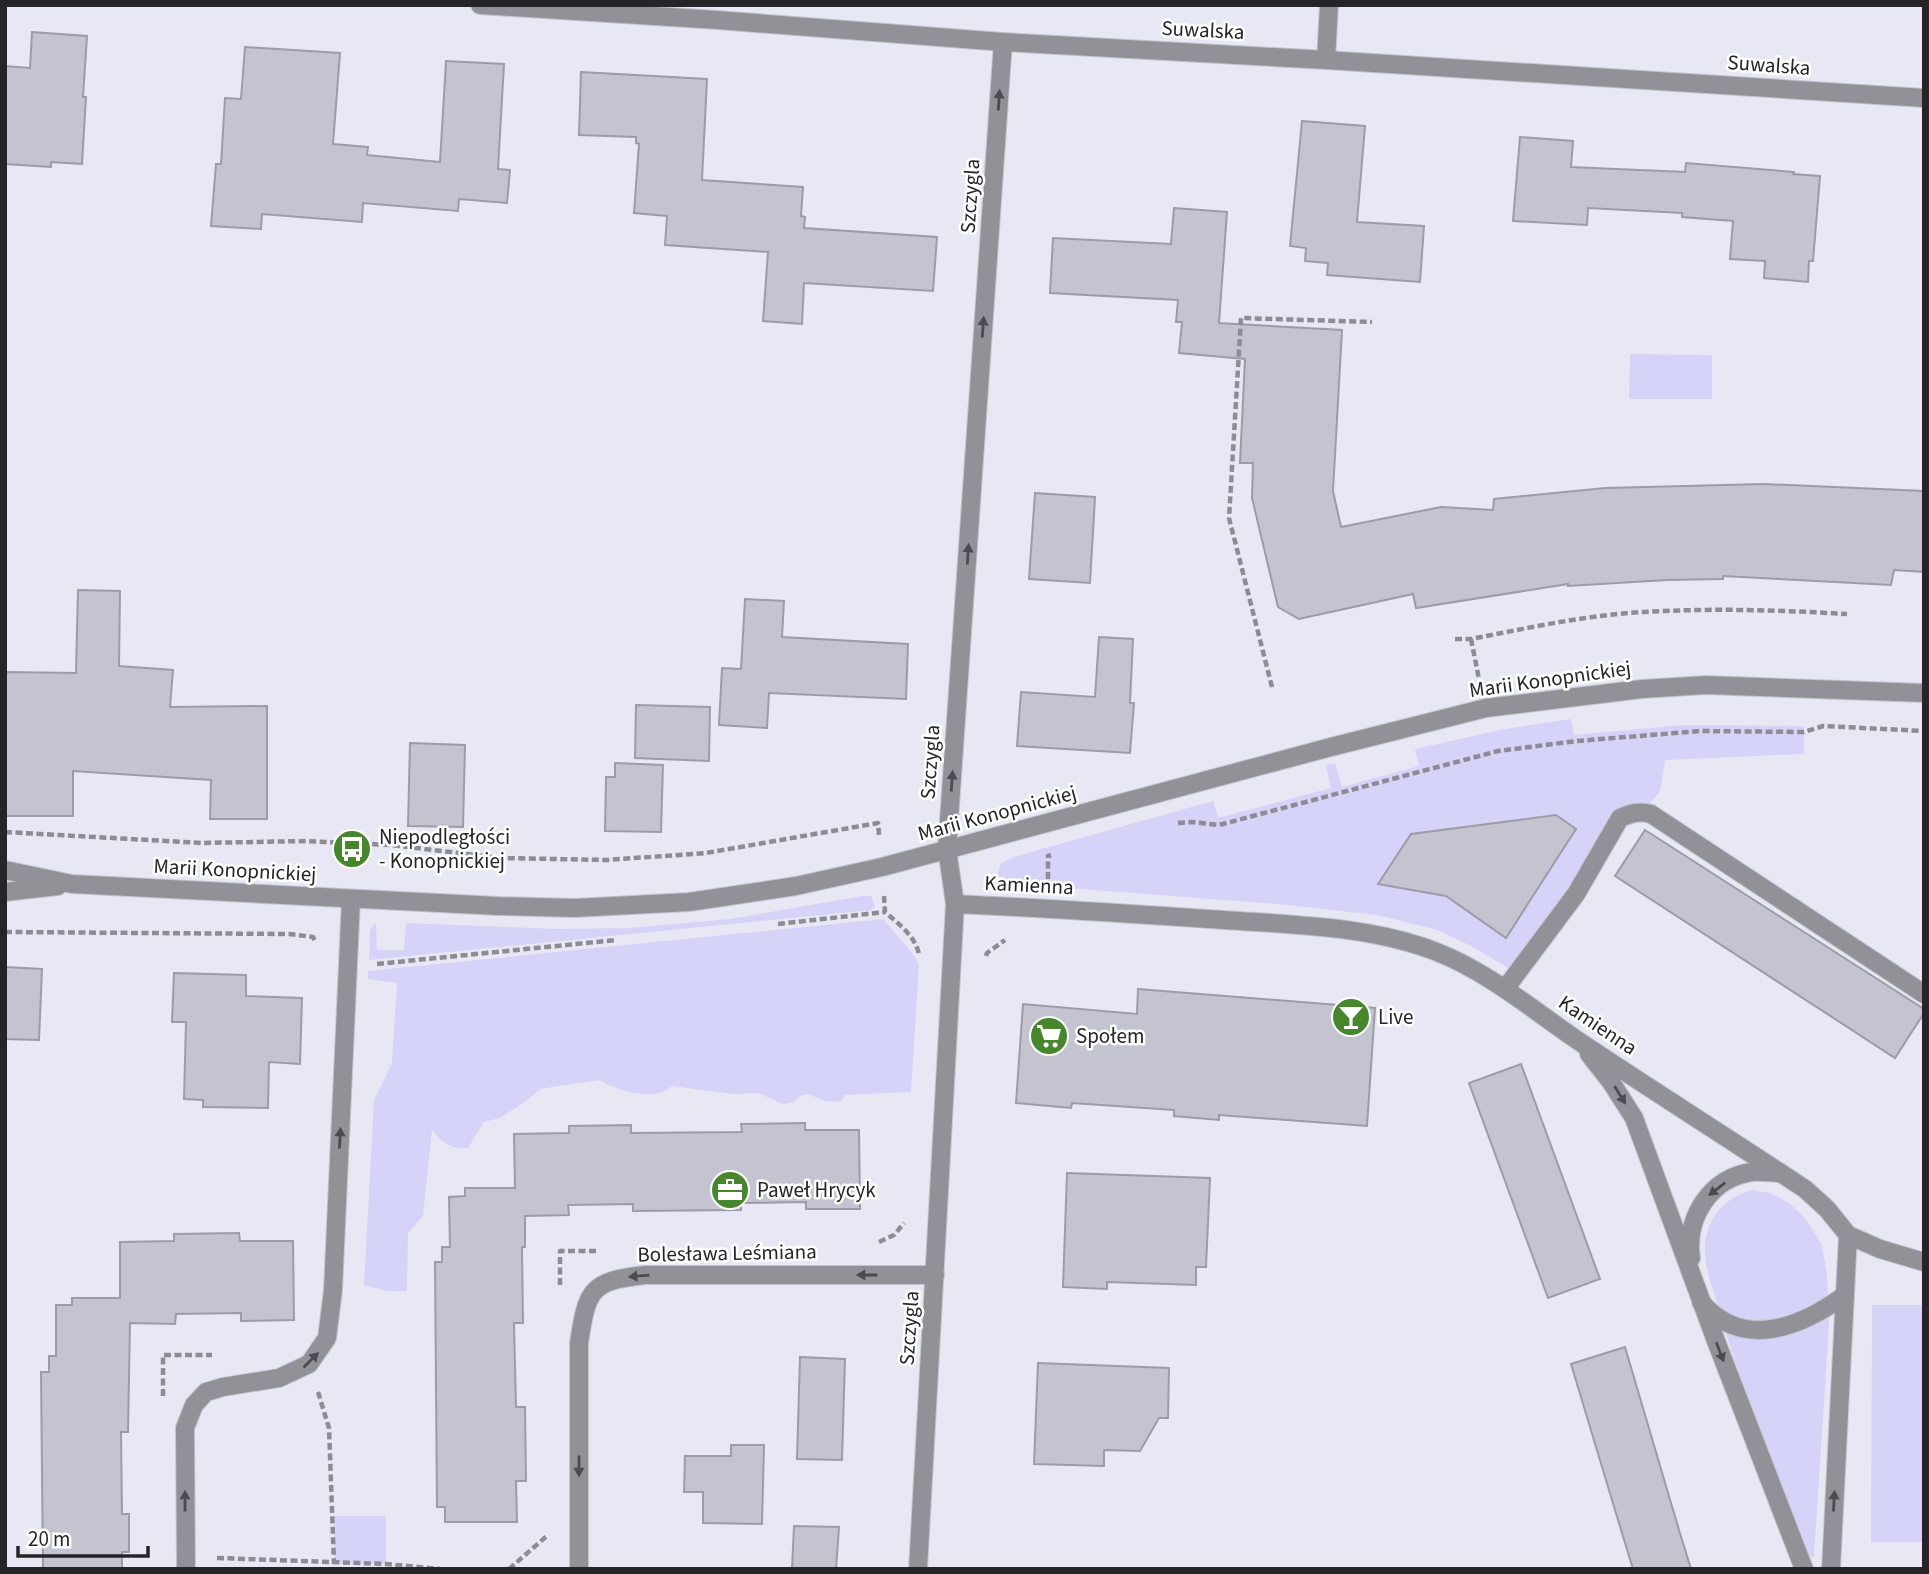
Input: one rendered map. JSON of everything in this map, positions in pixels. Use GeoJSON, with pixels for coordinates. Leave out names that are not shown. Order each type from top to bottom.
{"type":"FeatureCollection","features":[{"type":"Feature","properties":{"kind":"street","name":"Suwalska"},"geometry":{"type":"LineString","coordinates":[[480,5],[1003,42],[1924,97]]}},
{"type":"Feature","properties":{"kind":"street"},"geometry":{"type":"LineString","coordinates":[[1326,60],[1329,5]]}},
{"type":"Feature","properties":{"kind":"street","name":"Szczygla"},"geometry":{"type":"LineString","coordinates":[[918,1569],[955,904],[947,849],[1003,42]]}},
{"type":"Feature","properties":{"kind":"street","name":"Marii Konopnickiej"},"geometry":{"type":"LineString","coordinates":[[5,870],[72,884],[351,899],[563,908],[689,902],[796,886],[882,867],[1321,749],[1486,708],[1642,689],[1706,685],[1924,693]]}},
{"type":"Feature","properties":{"kind":"street"},"geometry":{"type":"LineString","coordinates":[[1505,989],[1576,894],[1620,818],[1642,812],[1651,814],[1924,994]]}},
{"type":"Feature","properties":{"kind":"street","name":"Marii Konopnickiej"},"geometry":{"type":"LineString","coordinates":[[5,892],[72,884]]}},
{"type":"Feature","properties":{"kind":"street"},"geometry":{"type":"LineString","coordinates":[[186,1563],[185,1428],[194,1405],[206,1392],[297,1372],[309,1364],[327,1338],[333,1290],[351,899]]}},
{"type":"Feature","properties":{"kind":"street","name":"Kamienna"},"geometry":{"type":"LineString","coordinates":[[955,904],[1274,924],[1379,936],[1436,951],[1505,989],[1578,1041],[1805,1189],[1827,1209],[1848,1235]]}},
{"type":"Feature","properties":{"kind":"street"},"geometry":{"type":"LineString","coordinates":[[1578,1041],[1611,1082],[1634,1118],[1701,1302],[1804,1569]]}},
{"type":"Feature","properties":{"kind":"street"},"geometry":{"type":"LineString","coordinates":[[1695,1284],[1689,1244],[1700,1206],[1718,1187],[1740,1175],[1755,1172],[1781,1173]]}},
{"type":"Feature","properties":{"kind":"street"},"geometry":{"type":"LineString","coordinates":[[1830,1569],[1848,1235],[1880,1249],[1924,1262]]}},
{"type":"Feature","properties":{"kind":"street","name":"Bolesława Leśmiana"},"geometry":{"type":"LineString","coordinates":[[579,1569],[579,1343],[584,1311],[596,1288],[618,1278],[645,1275],[935,1275]]}},
{"type":"Feature","properties":{"kind":"street"},"geometry":{"type":"LineString","coordinates":[[1701,1302],[1714,1317],[1730,1326],[1777,1329],[1801,1322],[1845,1295]]}},
{"type":"Feature","properties":{"kind":"path"},"geometry":{"type":"LineString","coordinates":[[1272,687],[1229,518],[1241,318],[1372,322]]}},
{"type":"Feature","properties":{"kind":"path"},"geometry":{"type":"LineString","coordinates":[[1455,639],[1471,639],[1578,619],[1643,612],[1779,611],[1847,614]]}},
{"type":"Feature","properties":{"kind":"path"},"geometry":{"type":"LineString","coordinates":[[1172,823],[1219,825],[1498,751],[1577,741],[1700,731],[1804,732],[1822,726],[1924,731]]}},
{"type":"Feature","properties":{"kind":"path"},"geometry":{"type":"LineString","coordinates":[[5,832],[202,843],[330,842],[390,845],[500,858],[607,860],[706,853],[877,823],[885,912],[916,944],[920,958]]}},
{"type":"Feature","properties":{"kind":"path"},"geometry":{"type":"LineString","coordinates":[[1048,908],[1048,856],[1061,853]]}},
{"type":"Feature","properties":{"kind":"path"},"geometry":{"type":"LineString","coordinates":[[774,924],[885,912]]}},
{"type":"Feature","properties":{"kind":"path"},"geometry":{"type":"LineString","coordinates":[[5,932],[289,934],[313,937],[323,960],[322,967],[348,967],[621,940]]}},
{"type":"Feature","properties":{"kind":"path"},"geometry":{"type":"LineString","coordinates":[[984,961],[987,953],[1010,937]]}},
{"type":"Feature","properties":{"kind":"path"},"geometry":{"type":"LineString","coordinates":[[163,1409],[163,1355],[214,1355]]}},
{"type":"Feature","properties":{"kind":"path"},"geometry":{"type":"LineString","coordinates":[[329,1428],[334,1564]]}},
{"type":"Feature","properties":{"kind":"path"},"geometry":{"type":"LineString","coordinates":[[509,1569],[554,1530]]}},
{"type":"Feature","properties":{"kind":"path"},"geometry":{"type":"LineString","coordinates":[[186,1563],[251,1559],[386,1564],[440,1569]]}},
{"type":"Feature","properties":{"kind":"shaded area"},"geometry":{"type":"Polygon","coordinates":[[[1630,354],[1712,355],[1712,399],[1629,399],[1630,354]]]}},
{"type":"Feature","properties":{"kind":"shaded area"},"geometry":{"type":"Polygon","coordinates":[[[1571,719],[1574,735],[1683,725],[1804,726],[1804,754],[1665,760],[1660,792],[1642,812],[1631,813],[1516,973],[1473,947],[1437,930],[1377,915],[1288,905],[1015,884],[1001,880],[998,874],[1000,864],[1013,857],[1213,801],[1218,818],[1331,788],[1326,765],[1335,763],[1342,787],[1419,766],[1415,749],[1505,729],[1571,719]]]}},
{"type":"Feature","properties":{"kind":"shaded area"},"geometry":{"type":"Polygon","coordinates":[[[871,896],[875,906],[872,910],[369,960],[370,931],[374,924],[377,950],[404,950],[406,923],[559,929],[628,928],[730,919],[871,896]]]}},
{"type":"Feature","properties":{"kind":"shaded area"},"geometry":{"type":"Polygon","coordinates":[[[883,919],[919,965],[911,1092],[845,1095],[841,1101],[833,1102],[804,1095],[794,1102],[783,1104],[758,1093],[734,1094],[672,1086],[655,1094],[639,1093],[621,1090],[600,1080],[540,1089],[500,1118],[484,1122],[468,1148],[447,1144],[432,1130],[423,1216],[408,1233],[407,1291],[387,1291],[364,1285],[374,1100],[392,1063],[397,983],[368,979],[368,971],[883,919]]]}},
{"type":"Feature","properties":{"kind":"shaded area"},"geometry":{"type":"Polygon","coordinates":[[[1753,1190],[1770,1193],[1789,1203],[1806,1219],[1822,1245],[1827,1275],[1829,1325],[1814,1557],[1809,1556],[1749,1403],[1706,1262],[1706,1236],[1719,1210],[1734,1197],[1753,1190]]]}},
{"type":"Feature","properties":{"kind":"shaded area"},"geometry":{"type":"Polygon","coordinates":[[[1872,1305],[1924,1305],[1924,1542],[1871,1542],[1872,1305]]]}},
{"type":"Feature","properties":{"kind":"shaded area"},"geometry":{"type":"Polygon","coordinates":[[[334,1516],[386,1516],[386,1564],[334,1564],[334,1516]]]}},
{"type":"Feature","properties":{"kind":"building"},"geometry":{"type":"Polygon","coordinates":[[[32,32],[87,36],[82,164],[51,162],[51,167],[5,164],[5,66],[30,68],[32,32]]]}},
{"type":"Feature","properties":{"kind":"building"},"geometry":{"type":"Polygon","coordinates":[[[245,47],[340,53],[333,144],[368,147],[367,155],[440,162],[446,61],[504,64],[498,169],[510,170],[507,203],[459,199],[458,211],[363,203],[362,222],[262,214],[261,229],[211,226],[216,164],[221,164],[225,98],[241,99],[245,47]]]}},
{"type":"Feature","properties":{"kind":"building"},"geometry":{"type":"Polygon","coordinates":[[[581,72],[707,79],[702,180],[803,187],[801,216],[805,217],[804,228],[937,237],[933,291],[804,283],[802,324],[763,321],[768,252],[665,245],[667,216],[634,213],[639,144],[636,143],[636,137],[579,135],[581,72]]]}},
{"type":"Feature","properties":{"kind":"building"},"geometry":{"type":"Polygon","coordinates":[[[1302,121],[1365,126],[1357,222],[1424,226],[1420,282],[1327,275],[1328,263],[1305,261],[1306,248],[1290,246],[1302,121]]]}},
{"type":"Feature","properties":{"kind":"building"},"geometry":{"type":"Polygon","coordinates":[[[1520,137],[1573,141],[1571,167],[1685,172],[1686,163],[1820,176],[1813,261],[1809,261],[1808,282],[1764,278],[1765,261],[1730,259],[1733,221],[1682,217],[1682,213],[1588,208],[1587,225],[1513,221],[1520,137]]]}},
{"type":"Feature","properties":{"kind":"building"},"geometry":{"type":"Polygon","coordinates":[[[1174,208],[1227,212],[1219,323],[1342,330],[1333,491],[1341,527],[1441,507],[1493,510],[1494,499],[1605,488],[1764,484],[1924,491],[1924,572],[1894,570],[1891,585],[1723,576],[1723,579],[1568,584],[1416,608],[1413,594],[1299,619],[1278,607],[1252,498],[1253,463],[1240,463],[1245,359],[1179,353],[1182,322],[1176,322],[1178,300],[1050,293],[1053,238],[1171,244],[1174,208]]]}},
{"type":"Feature","properties":{"kind":"building"},"geometry":{"type":"Polygon","coordinates":[[[1035,493],[1095,497],[1090,583],[1029,579],[1035,493]]]}},
{"type":"Feature","properties":{"kind":"building"},"geometry":{"type":"Polygon","coordinates":[[[78,590],[120,591],[119,666],[173,670],[170,707],[267,706],[267,819],[210,819],[211,780],[73,771],[73,816],[5,816],[5,672],[76,673],[78,590]]]}},
{"type":"Feature","properties":{"kind":"building"},"geometry":{"type":"Polygon","coordinates":[[[745,599],[784,601],[782,637],[908,644],[906,699],[769,693],[767,728],[719,725],[722,668],[741,669],[745,599]]]}},
{"type":"Feature","properties":{"kind":"building"},"geometry":{"type":"Polygon","coordinates":[[[1099,637],[1133,639],[1130,703],[1134,703],[1130,753],[1017,746],[1021,692],[1095,697],[1099,637]]]}},
{"type":"Feature","properties":{"kind":"building"},"geometry":{"type":"Polygon","coordinates":[[[636,705],[710,707],[709,761],[635,758],[636,705]]]}},
{"type":"Feature","properties":{"kind":"building"},"geometry":{"type":"Polygon","coordinates":[[[410,743],[465,745],[463,827],[408,826],[410,743]]]}},
{"type":"Feature","properties":{"kind":"building"},"geometry":{"type":"Polygon","coordinates":[[[615,763],[663,765],[661,832],[605,831],[606,777],[615,777],[615,763]]]}},
{"type":"Feature","properties":{"kind":"building"},"geometry":{"type":"Polygon","coordinates":[[[1556,815],[1576,829],[1506,938],[1446,896],[1378,884],[1411,834],[1556,815]]]}},
{"type":"Feature","properties":{"kind":"building"},"geometry":{"type":"Polygon","coordinates":[[[1645,830],[1924,1009],[1895,1058],[1615,876],[1645,830]]]}},
{"type":"Feature","properties":{"kind":"building"},"geometry":{"type":"Polygon","coordinates":[[[5,967],[42,969],[39,1040],[5,1039],[5,967]]]}},
{"type":"Feature","properties":{"kind":"building"},"geometry":{"type":"Polygon","coordinates":[[[174,973],[246,975],[246,996],[302,998],[300,1064],[269,1062],[268,1108],[203,1107],[203,1100],[184,1099],[186,1022],[172,1022],[174,973]]]}},
{"type":"Feature","properties":{"kind":"building"},"geometry":{"type":"Polygon","coordinates":[[[1138,989],[1375,1008],[1367,1126],[1219,1115],[1219,1120],[1174,1116],[1174,1110],[1072,1103],[1071,1108],[1016,1103],[1023,1004],[1137,1014],[1138,989]]]}},
{"type":"Feature","properties":{"kind":"building"},"geometry":{"type":"Polygon","coordinates":[[[1521,1064],[1600,1279],[1548,1298],[1469,1083],[1521,1064]]]}},
{"type":"Feature","properties":{"kind":"building"},"geometry":{"type":"Polygon","coordinates":[[[805,1123],[805,1130],[859,1130],[860,1209],[806,1209],[806,1202],[741,1203],[741,1210],[633,1211],[633,1204],[568,1205],[569,1215],[525,1216],[525,1247],[522,1247],[523,1323],[514,1323],[516,1407],[525,1407],[526,1481],[516,1481],[517,1522],[445,1522],[445,1507],[437,1507],[435,1262],[442,1262],[442,1247],[450,1247],[449,1197],[465,1196],[465,1188],[515,1188],[514,1134],[569,1133],[569,1126],[631,1125],[631,1133],[742,1132],[741,1124],[805,1123]]]}},
{"type":"Feature","properties":{"kind":"building"},"geometry":{"type":"Polygon","coordinates":[[[1067,1173],[1210,1178],[1206,1267],[1196,1267],[1196,1285],[1107,1282],[1107,1289],[1063,1287],[1067,1173]]]}},
{"type":"Feature","properties":{"kind":"building"},"geometry":{"type":"Polygon","coordinates":[[[239,1233],[240,1241],[293,1241],[294,1320],[241,1321],[241,1313],[176,1314],[175,1324],[130,1323],[128,1432],[121,1432],[122,1514],[129,1514],[129,1552],[122,1552],[122,1569],[43,1569],[41,1372],[49,1372],[49,1356],[56,1356],[56,1305],[72,1305],[72,1298],[120,1298],[120,1242],[174,1241],[174,1234],[239,1233]]]}},
{"type":"Feature","properties":{"kind":"building"},"geometry":{"type":"Polygon","coordinates":[[[1625,1347],[1691,1569],[1633,1569],[1571,1364],[1625,1347]]]}},
{"type":"Feature","properties":{"kind":"building"},"geometry":{"type":"Polygon","coordinates":[[[800,1357],[845,1359],[842,1460],[797,1459],[800,1357]]]}},
{"type":"Feature","properties":{"kind":"building"},"geometry":{"type":"Polygon","coordinates":[[[1038,1363],[1169,1368],[1168,1418],[1159,1418],[1140,1451],[1104,1450],[1104,1466],[1034,1464],[1038,1363]]]}},
{"type":"Feature","properties":{"kind":"building"},"geometry":{"type":"Polygon","coordinates":[[[731,1445],[764,1445],[762,1524],[703,1523],[703,1492],[684,1492],[685,1456],[731,1456],[731,1445]]]}},
{"type":"Feature","properties":{"kind":"building"},"geometry":{"type":"Polygon","coordinates":[[[794,1526],[839,1527],[836,1569],[792,1569],[794,1526]]]}},
{"type":"Feature","properties":{"kind":"place","name":"Niepodległości - Konopnickiej"},"geometry":{"type":"Point","coordinates":[352,849]}},
{"type":"Feature","properties":{"kind":"place","name":"Live"},"geometry":{"type":"Point","coordinates":[1351,1017]}},
{"type":"Feature","properties":{"kind":"place","name":"Społem"},"geometry":{"type":"Point","coordinates":[1049,1036]}},
{"type":"Feature","properties":{"kind":"place","name":"Paweł Hrycyk"},"geometry":{"type":"Point","coordinates":[730,1190]}}]}
